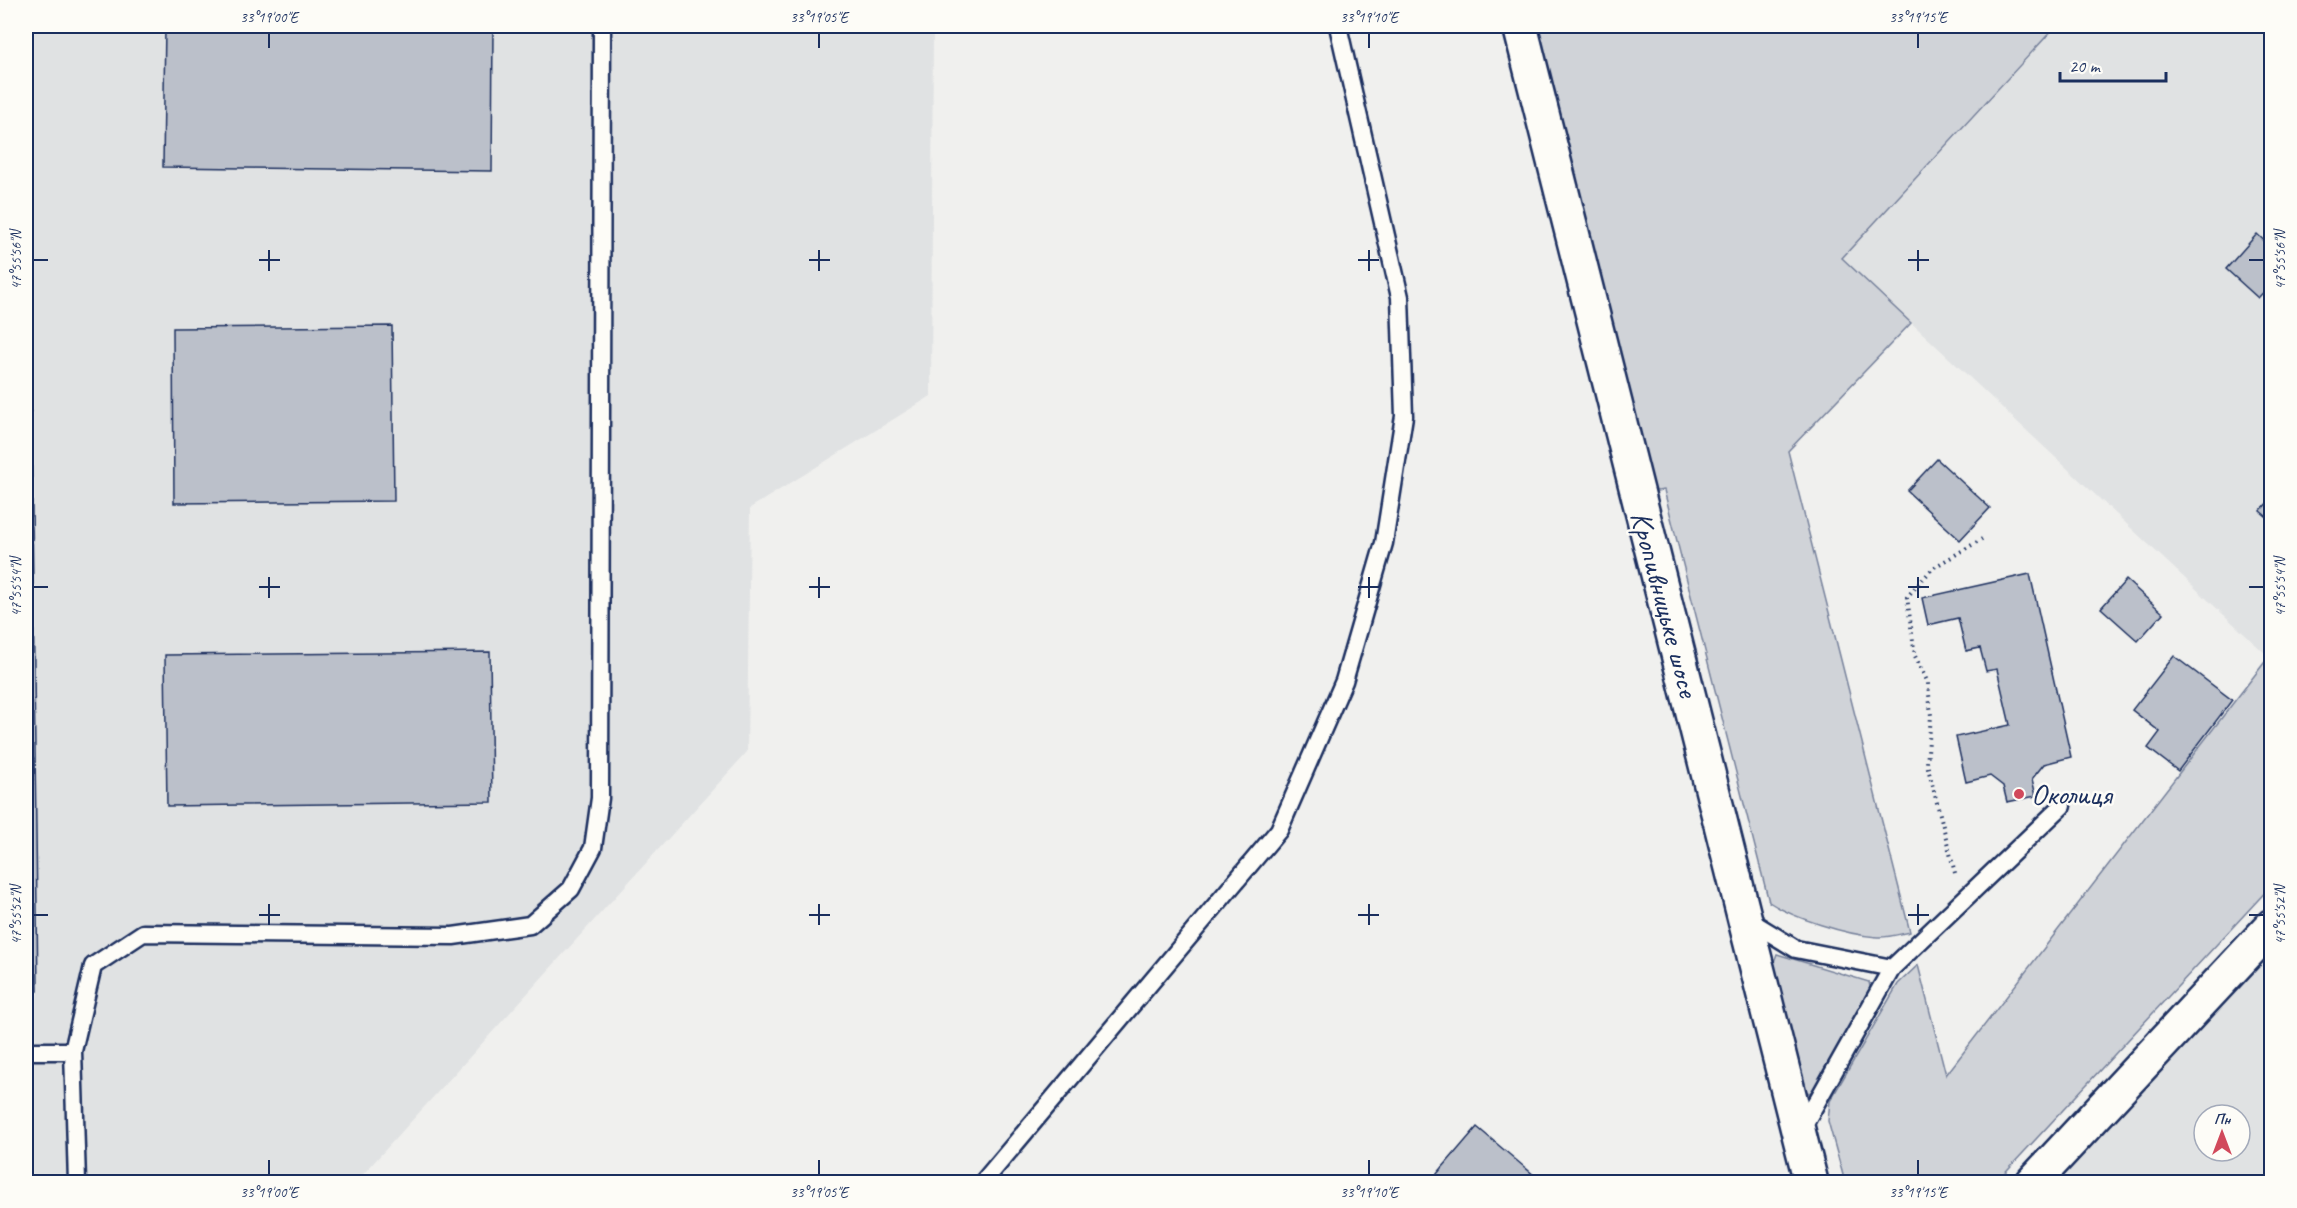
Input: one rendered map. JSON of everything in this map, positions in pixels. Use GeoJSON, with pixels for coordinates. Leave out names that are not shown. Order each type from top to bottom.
{"type":"FeatureCollection","features":[{"type":"Feature","properties":{"kind":"main road","name":"Кропивницьке шосе"},"geometry":{"type":"LineString","coordinates":[[1520,26],[1606,382],[1747,919],[1810,1182]]}},
{"type":"Feature","properties":{"kind":"main road"},"geometry":{"type":"LineString","coordinates":[[2033,1182],[2271,926]]}},
{"type":"Feature","properties":{"kind":"lane"},"geometry":{"type":"LineString","coordinates":[[76,1182],[73,1051],[93,966],[143,933],[453,936],[530,925],[571,889],[593,848],[600,786],[602,26]]}},
{"type":"Feature","properties":{"kind":"lane"},"geometry":{"type":"LineString","coordinates":[[983,1182],[1279,830],[1344,681],[1384,543],[1404,416],[1400,297],[1338,26]]}},
{"type":"Feature","properties":{"kind":"lane"},"geometry":{"type":"LineString","coordinates":[[1799,1134],[1892,968],[2062,806]]}},
{"type":"Feature","properties":{"kind":"lane"},"geometry":{"type":"LineString","coordinates":[[1747,919],[1796,949],[1892,968]]}},
{"type":"Feature","properties":{"kind":"lane"},"geometry":{"type":"LineString","coordinates":[[26,1051],[73,1051]]}},
{"type":"Feature","properties":{"kind":"path"},"geometry":{"type":"LineString","coordinates":[[1962,900],[1927,765],[1931,716],[1928,683],[1915,656],[1907,597],[1933,568],[1982,539]]}},
{"type":"Feature","properties":{"kind":"shaded area"},"geometry":{"type":"Polygon","coordinates":[[[26,26],[933,26],[931,396],[750,508],[747,752],[356,1182],[26,1182],[26,26]]]}},
{"type":"Feature","properties":{"kind":"shaded area"},"geometry":{"type":"Polygon","coordinates":[[[1520,26],[2056,26],[1842,258],[1911,323],[1788,451],[1910,932],[1894,936],[1865,936],[1806,920],[1769,902],[1664,490],[1636,494],[1520,26]]]}},
{"type":"Feature","properties":{"kind":"shaded area"},"geometry":{"type":"Polygon","coordinates":[[[2056,26],[2271,26],[2272,654],[2269,657],[1842,258],[2056,26]]]}},
{"type":"Feature","properties":{"kind":"shaded area"},"geometry":{"type":"Polygon","coordinates":[[[2271,654],[2271,886],[1996,1182],[1839,1182],[1843,1175],[1828,1121],[1830,1101],[1898,984],[1918,965],[1946,1075],[2271,654]]]}},
{"type":"Feature","properties":{"kind":"shaded area"},"geometry":{"type":"Polygon","coordinates":[[[2271,945],[2271,1182],[2050,1182],[2271,945]]]}},
{"type":"Feature","properties":{"kind":"shaded area"},"geometry":{"type":"Polygon","coordinates":[[[1777,954],[1869,982],[1871,991],[1820,1085],[1809,1093],[1801,1088],[1773,964],[1777,954]]]}},
{"type":"Feature","properties":{"kind":"building"},"geometry":{"type":"Polygon","coordinates":[[[26,26],[38,991],[26,991],[26,26]]]}},
{"type":"Feature","properties":{"kind":"building"},"geometry":{"type":"Polygon","coordinates":[[[165,26],[493,26],[492,171],[163,167],[165,26]]]}},
{"type":"Feature","properties":{"kind":"building"},"geometry":{"type":"Polygon","coordinates":[[[2257,234],[2272,248],[2272,283],[2258,298],[2226,269],[2257,234]]]}},
{"type":"Feature","properties":{"kind":"building"},"geometry":{"type":"Polygon","coordinates":[[[392,326],[394,501],[174,503],[173,328],[392,326]]]}},
{"type":"Feature","properties":{"kind":"building"},"geometry":{"type":"Polygon","coordinates":[[[1937,459],[1990,508],[1960,540],[1907,491],[1937,459]]]}},
{"type":"Feature","properties":{"kind":"building"},"geometry":{"type":"Polygon","coordinates":[[[2272,498],[2272,521],[2260,511],[2272,498]]]}},
{"type":"Feature","properties":{"kind":"building"},"geometry":{"type":"Polygon","coordinates":[[[2030,574],[2071,757],[2044,764],[2032,779],[2036,796],[2007,802],[2003,786],[1990,776],[1966,782],[1956,737],[2010,725],[1997,669],[1986,671],[1980,648],[1966,651],[1958,618],[1928,625],[1922,598],[2030,574]]]}},
{"type":"Feature","properties":{"kind":"building"},"geometry":{"type":"Polygon","coordinates":[[[2126,580],[2163,613],[2138,641],[2101,608],[2126,580]]]}},
{"type":"Feature","properties":{"kind":"building"},"geometry":{"type":"Polygon","coordinates":[[[490,652],[492,802],[167,806],[165,655],[490,652]]]}},
{"type":"Feature","properties":{"kind":"building"},"geometry":{"type":"Polygon","coordinates":[[[2174,656],[2232,700],[2178,771],[2148,748],[2160,732],[2132,710],[2174,656]]]}},
{"type":"Feature","properties":{"kind":"building"},"geometry":{"type":"Polygon","coordinates":[[[1477,1127],[1542,1182],[1430,1182],[1477,1127]]]}},
{"type":"Feature","properties":{"kind":"place","name":"Околиця"},"geometry":{"type":"Point","coordinates":[2019,794]}}]}
